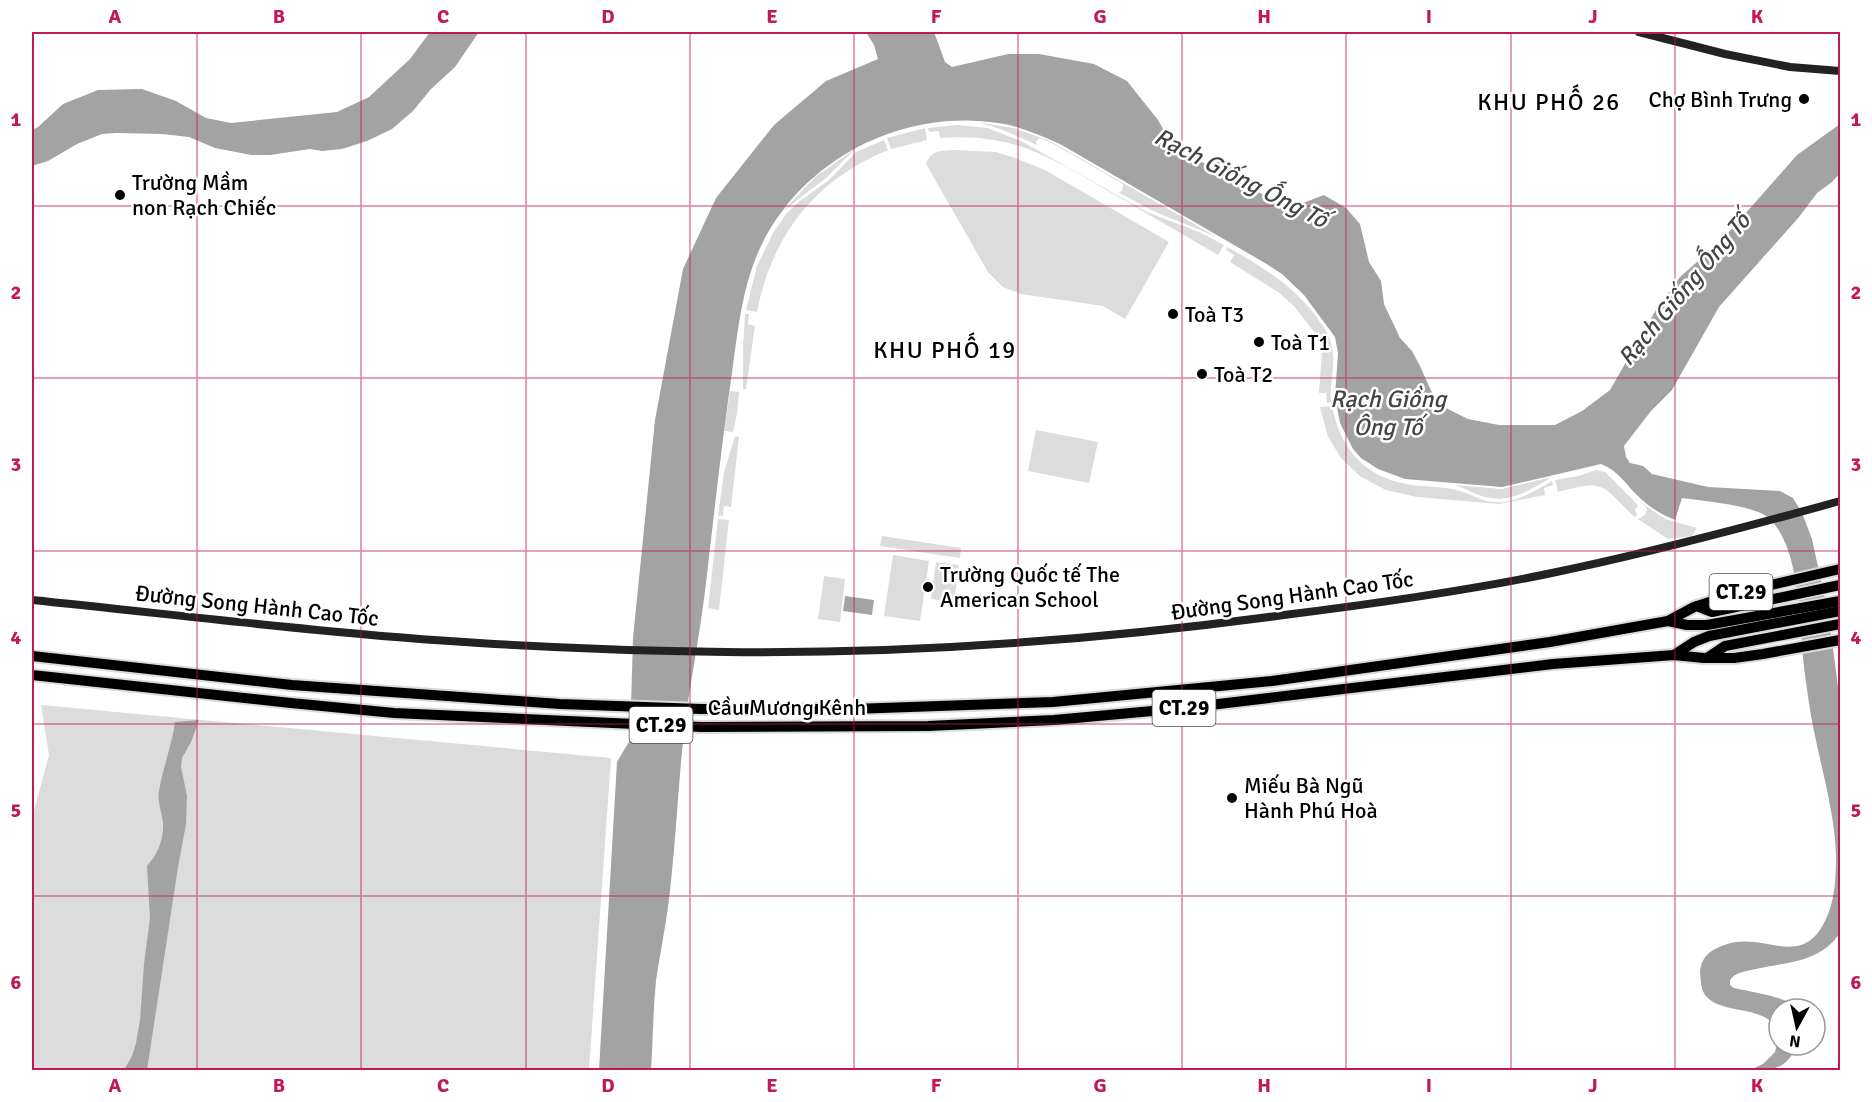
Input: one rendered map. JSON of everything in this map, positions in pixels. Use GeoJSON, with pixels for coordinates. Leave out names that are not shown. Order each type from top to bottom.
{"type":"FeatureCollection","features":[{"type":"Feature","properties":{"kind":"highway","name":"CT.29"},"geometry":{"type":"LineString","coordinates":[[1668,621],[1697,606],[1737,593],[1840,569]]}},
{"type":"Feature","properties":{"kind":"highway"},"geometry":{"type":"LineString","coordinates":[[1697,606],[1712,612],[1840,585]]}},
{"type":"Feature","properties":{"kind":"highway"},"geometry":{"type":"LineString","coordinates":[[1674,655],[1694,642],[1709,636],[1840,601]]}},
{"type":"Feature","properties":{"kind":"highway"},"geometry":{"type":"LineString","coordinates":[[1668,621],[1700,626],[1840,611]]}},
{"type":"Feature","properties":{"kind":"highway","name":"Cầu Mương Kênh"},"geometry":{"type":"LineString","coordinates":[[32,656],[292,685],[560,704],[700,709],[926,708],[1053,702],[1272,681],[1520,647],[1668,621]]}},
{"type":"Feature","properties":{"kind":"highway"},"geometry":{"type":"LineString","coordinates":[[1707,658],[1722,647],[1840,624]]}},
{"type":"Feature","properties":{"kind":"highway","name":"CT.29"},"geometry":{"type":"LineString","coordinates":[[1674,655],[1734,658],[1840,640]]}},
{"type":"Feature","properties":{"kind":"highway","name":"Cầu Mương Kênh"},"geometry":{"type":"LineString","coordinates":[[32,675],[394,713],[700,727],[928,726],[1054,720],[1185,708],[1512,667],[1674,655]]}},
{"type":"Feature","properties":{"kind":"main road"},"geometry":{"type":"LineString","coordinates":[[1639,32],[1725,54],[1791,67],[1840,71]]}},
{"type":"Feature","properties":{"kind":"main road","name":"Đường Song Hành Cao Tốc"},"geometry":{"type":"LineString","coordinates":[[32,600],[346,633],[479,643],[649,650],[847,651],[1004,644],[1189,628],[1412,598],[1545,574],[1736,530],[1840,501]]}},
{"type":"Feature","properties":{"kind":"shaded area"},"geometry":{"type":"Polygon","coordinates":[[[981,123],[1014,128],[1050,141],[1217,237],[1153,211],[1118,192],[1122,191],[1123,184],[1050,142],[1039,138],[1037,145],[981,123]]]}},
{"type":"Feature","properties":{"kind":"shaded area"},"geometry":{"type":"Polygon","coordinates":[[[957,125],[988,128],[1023,142],[1147,212],[1199,232],[1224,245],[1218,255],[1072,170],[1033,151],[991,139],[940,138],[939,131],[929,132],[928,128],[957,125]]]}},
{"type":"Feature","properties":{"kind":"shaded area"},"geometry":{"type":"Polygon","coordinates":[[[925,128],[927,140],[891,149],[887,138],[925,128]]]}},
{"type":"Feature","properties":{"kind":"shaded area"},"geometry":{"type":"Polygon","coordinates":[[[884,140],[888,150],[862,162],[839,177],[818,194],[801,213],[774,258],[757,312],[746,310],[757,266],[773,233],[787,213],[829,180],[856,152],[884,140]]]}},
{"type":"Feature","properties":{"kind":"shaded area"},"geometry":{"type":"Polygon","coordinates":[[[855,149],[826,178],[782,212],[815,177],[855,149]]]}},
{"type":"Feature","properties":{"kind":"shaded area"},"geometry":{"type":"Polygon","coordinates":[[[953,150],[996,152],[1045,170],[1169,242],[1125,319],[1103,306],[1021,294],[1003,287],[988,272],[926,164],[933,154],[953,150]]]}},
{"type":"Feature","properties":{"kind":"shaded area"},"geometry":{"type":"Polygon","coordinates":[[[1227,247],[1286,285],[1306,304],[1323,326],[1331,342],[1333,354],[1331,402],[1327,403],[1326,393],[1319,393],[1322,352],[1318,337],[1294,306],[1278,292],[1230,262],[1234,255],[1226,250],[1227,247]]]}},
{"type":"Feature","properties":{"kind":"shaded area"},"geometry":{"type":"Polygon","coordinates":[[[745,314],[749,314],[748,324],[755,326],[746,389],[743,389],[743,348],[745,314]]]}},
{"type":"Feature","properties":{"kind":"shaded area"},"geometry":{"type":"Polygon","coordinates":[[[730,391],[739,392],[733,432],[724,431],[730,391]]]}},
{"type":"Feature","properties":{"kind":"shaded area"},"geometry":{"type":"Polygon","coordinates":[[[1332,406],[1348,447],[1366,467],[1391,480],[1412,485],[1452,489],[1493,502],[1511,501],[1552,481],[1553,485],[1544,488],[1545,495],[1499,504],[1417,497],[1386,490],[1361,477],[1341,458],[1328,437],[1320,407],[1332,406]]]}},
{"type":"Feature","properties":{"kind":"shaded area"},"geometry":{"type":"Polygon","coordinates":[[[1036,430],[1098,442],[1089,483],[1028,471],[1036,430]]]}},
{"type":"Feature","properties":{"kind":"shaded area"},"geometry":{"type":"Polygon","coordinates":[[[735,436],[739,437],[731,507],[724,506],[723,516],[718,516],[724,472],[735,436]]]}},
{"type":"Feature","properties":{"kind":"shaded area"},"geometry":{"type":"Polygon","coordinates":[[[1596,470],[1605,472],[1636,503],[1638,506],[1635,509],[1637,515],[1635,517],[1610,493],[1598,486],[1578,487],[1558,492],[1555,480],[1579,476],[1596,470]]]}},
{"type":"Feature","properties":{"kind":"shaded area"},"geometry":{"type":"Polygon","coordinates":[[[1552,477],[1520,494],[1503,499],[1485,497],[1454,485],[1502,489],[1552,477]]]}},
{"type":"Feature","properties":{"kind":"shaded area"},"geometry":{"type":"Polygon","coordinates":[[[1639,501],[1665,519],[1697,528],[1692,536],[1668,539],[1638,519],[1645,515],[1647,510],[1639,501]]]}},
{"type":"Feature","properties":{"kind":"shaded area"},"geometry":{"type":"Polygon","coordinates":[[[718,519],[729,520],[719,610],[708,608],[718,519]]]}},
{"type":"Feature","properties":{"kind":"shaded area"},"geometry":{"type":"Polygon","coordinates":[[[882,536],[961,548],[960,558],[880,546],[882,536]]]}},
{"type":"Feature","properties":{"kind":"shaded area"},"geometry":{"type":"Polygon","coordinates":[[[893,555],[929,561],[920,621],[884,616],[893,555]]]}},
{"type":"Feature","properties":{"kind":"shaded area"},"geometry":{"type":"Polygon","coordinates":[[[936,562],[959,565],[954,602],[931,599],[936,562]]]}},
{"type":"Feature","properties":{"kind":"shaded area"},"geometry":{"type":"Polygon","coordinates":[[[824,576],[845,579],[840,622],[818,619],[824,576]]]}},
{"type":"Feature","properties":{"kind":"shaded area"},"geometry":{"type":"Polygon","coordinates":[[[41,705],[611,758],[589,1070],[32,1070],[32,818],[49,755],[41,705]]]}},
{"type":"Feature","properties":{"kind":"water"},"geometry":{"type":"Polygon","coordinates":[[[430,32],[479,32],[455,67],[431,89],[413,111],[392,129],[367,141],[342,149],[322,151],[310,149],[270,155],[251,155],[215,148],[189,137],[162,134],[102,134],[77,144],[48,161],[32,166],[32,130],[63,104],[98,90],[142,89],[176,101],[206,118],[231,123],[337,112],[369,97],[410,59],[430,32]]]}},
{"type":"Feature","properties":{"kind":"water"},"geometry":{"type":"Polygon","coordinates":[[[866,32],[934,32],[945,62],[952,67],[1008,54],[1039,54],[1094,64],[1127,81],[1158,120],[1177,153],[1204,163],[1232,161],[1231,173],[1239,182],[1262,194],[1295,206],[1324,195],[1346,208],[1360,224],[1369,262],[1381,281],[1384,304],[1400,338],[1412,351],[1433,395],[1444,407],[1468,419],[1499,425],[1555,425],[1582,411],[1610,390],[1657,308],[1680,277],[1721,241],[1797,155],[1840,124],[1840,173],[1817,193],[1799,217],[1719,307],[1672,390],[1651,411],[1624,446],[1630,463],[1643,466],[1652,474],[1708,487],[1780,491],[1793,498],[1802,513],[1812,539],[1829,618],[1840,702],[1840,933],[1822,951],[1811,956],[1742,972],[1730,980],[1730,985],[1734,988],[1774,997],[1767,997],[1767,1019],[1760,1015],[1717,1004],[1706,997],[1701,984],[1702,963],[1710,952],[1736,942],[1785,946],[1807,943],[1816,935],[1831,906],[1836,863],[1830,804],[1809,702],[1796,584],[1787,547],[1780,532],[1770,519],[1763,514],[1741,507],[1682,498],[1675,520],[1647,504],[1617,474],[1601,464],[1502,487],[1405,479],[1378,469],[1361,458],[1353,449],[1340,423],[1335,396],[1338,353],[1335,337],[1304,295],[1282,274],[1060,144],[1014,126],[962,120],[926,124],[892,132],[859,146],[829,165],[802,188],[779,215],[755,261],[745,292],[739,324],[703,609],[686,715],[670,894],[656,981],[651,1070],[599,1070],[617,762],[630,740],[633,638],[655,420],[683,269],[716,198],[774,125],[826,81],[878,59],[874,45],[866,32]]]}},
{"type":"Feature","properties":{"kind":"water"},"geometry":{"type":"Polygon","coordinates":[[[845,596],[874,600],[872,615],[843,611],[845,596]]]}},
{"type":"Feature","properties":{"kind":"water"},"geometry":{"type":"Polygon","coordinates":[[[199,720],[182,758],[181,767],[187,796],[186,824],[147,1070],[124,1070],[132,1056],[140,1020],[150,918],[147,866],[157,852],[163,823],[159,791],[175,722],[199,720]]]}},
{"type":"Feature","properties":{"kind":"water"},"geometry":{"type":"Polygon","coordinates":[[[1770,1057],[1790,1057],[1784,1064],[1773,1069],[1750,1070],[1763,1064],[1770,1057]]]}},
{"type":"Feature","properties":{"kind":"place","name":"Chợ Bình Trưng"},"geometry":{"type":"Point","coordinates":[1804,99]}},
{"type":"Feature","properties":{"kind":"place","name":"Trường Mầm non Rạch Chiếc"},"geometry":{"type":"Point","coordinates":[120,195]}},
{"type":"Feature","properties":{"kind":"place","name":"Toà T3"},"geometry":{"type":"Point","coordinates":[1173,314]}},
{"type":"Feature","properties":{"kind":"place","name":"Toà T1"},"geometry":{"type":"Point","coordinates":[1259,342]}},
{"type":"Feature","properties":{"kind":"place","name":"Toà T2"},"geometry":{"type":"Point","coordinates":[1202,374]}},
{"type":"Feature","properties":{"kind":"place","name":"Trường Quốc tế The American School"},"geometry":{"type":"Point","coordinates":[928,587]}},
{"type":"Feature","properties":{"kind":"place","name":"Miếu Bà Ngũ Hành Phú Hoà"},"geometry":{"type":"Point","coordinates":[1232,798]}},
{"type":"Feature","properties":{"kind":"district","name":"KHU PHỐ 26"},"geometry":{"type":"Point","coordinates":[1549,102]}},
{"type":"Feature","properties":{"kind":"district","name":"KHU PHỐ 19"},"geometry":{"type":"Point","coordinates":[945,350]}},
{"type":"Feature","properties":{"kind":"water label","name":"Rạch Giống Ống Tố"},"geometry":{"type":"Point","coordinates":[1241,178]}},
{"type":"Feature","properties":{"kind":"water label","name":"Rạch Giống Ống Tố"},"geometry":{"type":"Point","coordinates":[1684,289]}},
{"type":"Feature","properties":{"kind":"water label","name":"Rạch Giồng Ông Tố"},"geometry":{"type":"Point","coordinates":[1388,413]}}]}
